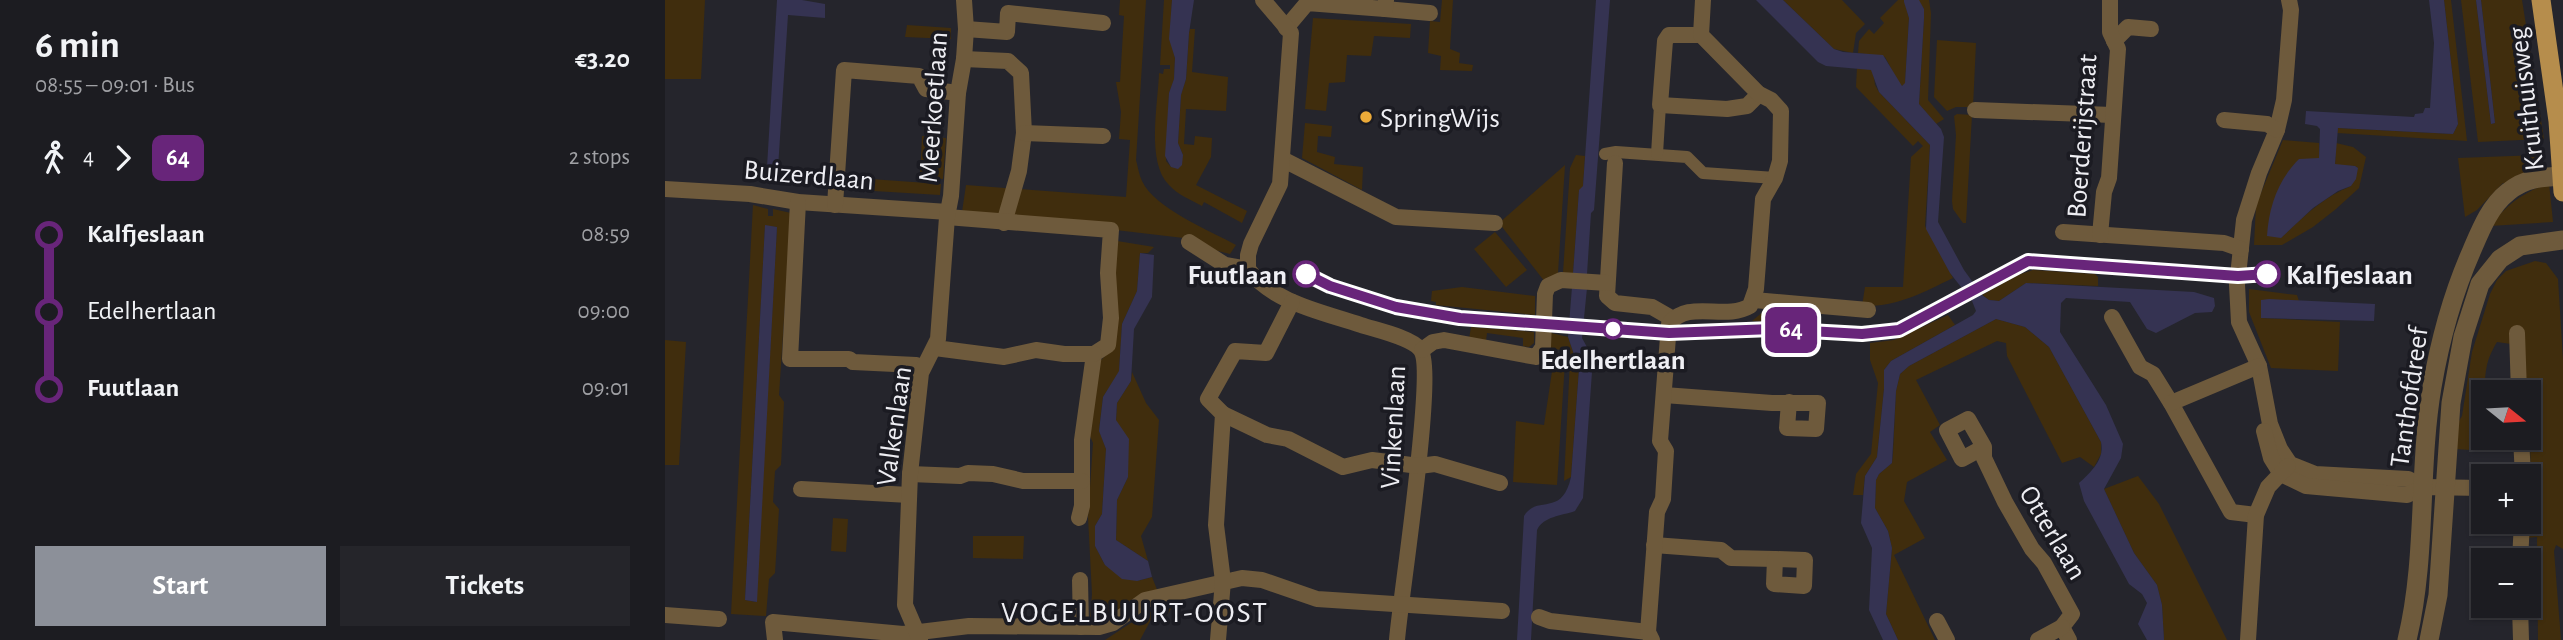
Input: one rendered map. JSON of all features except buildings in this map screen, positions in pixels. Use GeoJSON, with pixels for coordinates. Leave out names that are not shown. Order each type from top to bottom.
{"type":"FeatureCollection","features":[{"type":"Feature","properties":{"kind":"main road","name":"Kruithuisweg"},"geometry":{"type":"LineString","coordinates":[[2541,0],[2559,121],[2563,192]]}},
{"type":"Feature","properties":{"kind":"street","name":"Meerkoetlaan"},"geometry":{"type":"LineString","coordinates":[[947,215],[951,196],[958,93],[964,59],[964,0]]}},
{"type":"Feature","properties":{"kind":"street"},"geometry":{"type":"LineString","coordinates":[[1248,269],[1251,244],[1280,184],[1291,33],[1263,0]]}},
{"type":"Feature","properties":{"kind":"street"},"geometry":{"type":"LineString","coordinates":[[1701,35],[1703,0]]}},
{"type":"Feature","properties":{"kind":"street","name":"Boerderijstraat"},"geometry":{"type":"LineString","coordinates":[[2100,235],[2104,192],[2109,178],[2118,49],[2109,21],[2110,0]]}},
{"type":"Feature","properties":{"kind":"street"},"geometry":{"type":"LineString","coordinates":[[2286,469],[2264,405],[2259,366],[2239,322],[2237,300],[2244,220],[2277,130],[2284,100],[2291,10],[2289,0]]}},
{"type":"Feature","properties":{"kind":"street"},"geometry":{"type":"LineString","coordinates":[[1286,28],[1307,3],[1385,5],[1430,13]]}},
{"type":"Feature","properties":{"kind":"street"},"geometry":{"type":"LineString","coordinates":[[966,29],[1007,32],[1008,13],[1103,23]]}},
{"type":"Feature","properties":{"kind":"street"},"geometry":{"type":"LineString","coordinates":[[2114,41],[2128,27],[2151,29]]}},
{"type":"Feature","properties":{"kind":"street"},"geometry":{"type":"LineString","coordinates":[[1539,617],[1650,636],[1657,512],[1663,499],[1666,451],[1660,441],[1671,326],[1688,312],[1736,312],[1750,306],[1754,300],[1763,199],[1780,161],[1781,111],[1771,100],[1759,94],[1701,35],[1669,34],[1664,41],[1657,154]]}},
{"type":"Feature","properties":{"kind":"street"},"geometry":{"type":"LineString","coordinates":[[964,59],[1008,61],[1021,73],[1024,133],[1019,171],[1004,223]]}},
{"type":"Feature","properties":{"kind":"street"},"geometry":{"type":"LineString","coordinates":[[835,205],[844,70],[919,76],[926,89],[958,93]]}},
{"type":"Feature","properties":{"kind":"street"},"geometry":{"type":"LineString","coordinates":[[1660,109],[1727,109],[1747,106],[1759,94]]}},
{"type":"Feature","properties":{"kind":"street"},"geometry":{"type":"LineString","coordinates":[[1975,110],[2112,115]]}},
{"type":"Feature","properties":{"kind":"street"},"geometry":{"type":"LineString","coordinates":[[2224,120],[2267,124],[2277,130]]}},
{"type":"Feature","properties":{"kind":"street"},"geometry":{"type":"LineString","coordinates":[[1024,133],[1103,136]]}},
{"type":"Feature","properties":{"kind":"street"},"geometry":{"type":"LineString","coordinates":[[1671,326],[1652,307],[1615,303],[1607,296],[1602,283],[1612,156],[1657,154],[1687,157],[1703,173],[1775,177]]}},
{"type":"Feature","properties":{"kind":"street"},"geometry":{"type":"LineString","coordinates":[[1282,159],[1396,217],[1495,223]]}},
{"type":"Feature","properties":{"kind":"street","name":"Tanthofdreef"},"geometry":{"type":"LineString","coordinates":[[2407,640],[2416,595],[2431,389],[2447,317],[2469,256],[2491,211],[2508,192],[2532,179],[2563,176]]}},
{"type":"Feature","properties":{"kind":"street","name":"Buizerdlaan"},"geometry":{"type":"LineString","coordinates":[[665,189],[750,194],[798,202],[947,215],[1004,223],[1111,230],[1108,273],[1111,318],[1108,345],[1094,354]]}},
{"type":"Feature","properties":{"kind":"street"},"geometry":{"type":"LineString","coordinates":[[798,202],[790,359],[823,360],[828,357],[849,359],[853,362],[916,365],[922,368]]}},
{"type":"Feature","properties":{"kind":"street","name":"Valkenlaan"},"geometry":{"type":"LineString","coordinates":[[919,636],[905,605],[910,474],[922,368],[938,338],[947,215]]}},
{"type":"Feature","properties":{"kind":"street"},"geometry":{"type":"LineString","coordinates":[[2063,232],[2224,243],[2241,249]]}},
{"type":"Feature","properties":{"kind":"street","name":"Tanthofdreef"},"geometry":{"type":"LineString","coordinates":[[2429,640],[2438,595],[2451,403],[2463,337],[2480,285],[2500,259],[2520,246],[2563,240]]}},
{"type":"Feature","properties":{"kind":"street","name":"Vinkenlaan"},"geometry":{"type":"LineString","coordinates":[[1189,242],[1225,265],[1248,269],[1255,279],[1291,302],[1387,333],[1422,350],[1425,385],[1419,466],[1397,640]]}},
{"type":"Feature","properties":{"kind":"street"},"geometry":{"type":"LineString","coordinates":[[1422,350],[1433,342],[1444,340],[1536,357],[1542,347],[1545,294],[1548,286],[1554,282],[1566,281],[1602,283]]}},
{"type":"Feature","properties":{"kind":"street"},"geometry":{"type":"LineString","coordinates":[[1754,300],[1868,310]]}},
{"type":"Feature","properties":{"kind":"street"},"geometry":{"type":"LineString","coordinates":[[1291,302],[1266,353],[1235,351],[1208,398],[1223,414],[1267,435],[1288,439],[1343,467],[1372,460],[1419,466],[1435,464],[1500,482]]}},
{"type":"Feature","properties":{"kind":"street"},"geometry":{"type":"LineString","coordinates":[[2112,317],[2140,367],[2153,374],[2171,403],[2231,512],[2256,515]]}},
{"type":"Feature","properties":{"kind":"street"},"geometry":{"type":"LineString","coordinates":[[2517,333],[2519,380]]}},
{"type":"Feature","properties":{"kind":"street"},"geometry":{"type":"LineString","coordinates":[[935,348],[1004,357],[1036,350],[1094,354],[1082,440],[1083,481],[1079,518]]}},
{"type":"Feature","properties":{"kind":"street"},"geometry":{"type":"LineString","coordinates":[[2171,403],[2259,366]]}},
{"type":"Feature","properties":{"kind":"street"},"geometry":{"type":"LineString","coordinates":[[1664,395],[1789,402]]}},
{"type":"Feature","properties":{"kind":"street"},"geometry":{"type":"LineString","coordinates":[[1218,640],[1223,581],[1216,525],[1223,414]]}},
{"type":"Feature","properties":{"kind":"street","name":"Otterlaan"},"geometry":{"type":"LineString","coordinates":[[1983,447],[1984,458],[2005,502],[2072,614],[2065,634]]}},
{"type":"Feature","properties":{"kind":"street"},"geometry":{"type":"LineString","coordinates":[[2286,469],[2315,474],[2408,480],[2424,487],[2471,487]]}},
{"type":"Feature","properties":{"kind":"street"},"geometry":{"type":"LineString","coordinates":[[2250,640],[2256,515],[2268,487],[2286,469]]}},
{"type":"Feature","properties":{"kind":"street"},"geometry":{"type":"LineString","coordinates":[[910,474],[993,474],[1023,481],[1083,481]]}},
{"type":"Feature","properties":{"kind":"street"},"geometry":{"type":"LineString","coordinates":[[801,489],[909,495]]}},
{"type":"Feature","properties":{"kind":"street"},"geometry":{"type":"LineString","coordinates":[[1654,545],[1721,550],[1731,558],[1775,559]]}},
{"type":"Feature","properties":{"kind":"street"},"geometry":{"type":"LineString","coordinates":[[775,640],[773,622],[919,636],[969,626],[1081,627],[1099,633],[1145,600],[1242,578],[1262,580],[1317,599],[1502,611]]}},
{"type":"Feature","properties":{"kind":"street"},"geometry":{"type":"LineString","coordinates":[[1080,580],[1081,627]]}},
{"type":"Feature","properties":{"kind":"street"},"geometry":{"type":"LineString","coordinates":[[665,615],[719,619]]}},
{"type":"Feature","properties":{"kind":"street"},"geometry":{"type":"LineString","coordinates":[[2520,618],[2521,640]]}},
{"type":"Feature","properties":{"kind":"street"},"geometry":{"type":"LineString","coordinates":[[1937,621],[1947,640]]}},
{"type":"Feature","properties":{"kind":"street"},"geometry":{"type":"LineString","coordinates":[[2038,640],[2065,634]]}},
{"type":"Feature","properties":{"kind":"shaded area"},"geometry":{"type":"Polygon","coordinates":[[[665,0],[705,0],[701,79],[665,79],[665,0]]]}},
{"type":"Feature","properties":{"kind":"shaded area"},"geometry":{"type":"Polygon","coordinates":[[[777,0],[825,4],[825,18],[788,15],[778,168],[767,167],[777,0]]]}},
{"type":"Feature","properties":{"kind":"shaded area"},"geometry":{"type":"Polygon","coordinates":[[[1120,0],[1146,0],[1136,160],[1141,179],[1148,191],[1170,209],[1236,245],[1230,254],[1214,250],[1192,239],[962,212],[966,185],[1126,197],[1130,140],[1119,139],[1121,112],[1116,82],[1120,82],[1124,16],[1119,15],[1120,0]]]}},
{"type":"Feature","properties":{"kind":"shaded area"},"geometry":{"type":"Polygon","coordinates":[[[1164,0],[1172,0],[1170,39],[1175,58],[1174,80],[1169,93],[1166,161],[1171,167],[1183,155],[1178,143],[1181,95],[1186,79],[1189,33],[1190,29],[1195,29],[1192,72],[1228,77],[1226,111],[1186,109],[1184,144],[1194,145],[1195,136],[1212,138],[1211,157],[1196,185],[1247,211],[1242,223],[1204,202],[1202,206],[1180,194],[1162,175],[1155,148],[1155,132],[1159,73],[1163,74],[1164,69],[1170,69],[1170,65],[1160,65],[1164,0]]]}},
{"type":"Feature","properties":{"kind":"shaded area"},"geometry":{"type":"Polygon","coordinates":[[[1172,0],[1194,0],[1186,79],[1181,95],[1178,143],[1183,155],[1182,165],[1178,169],[1171,167],[1165,156],[1169,93],[1174,79],[1175,58],[1169,39],[1172,0]]]}},
{"type":"Feature","properties":{"kind":"shaded area"},"geometry":{"type":"Polygon","coordinates":[[[1442,0],[1453,0],[1450,49],[1460,53],[1459,63],[1473,65],[1472,71],[1440,70],[1441,56],[1428,53],[1430,21],[1440,22],[1442,0]]]}},
{"type":"Feature","properties":{"kind":"shaded area"},"geometry":{"type":"Polygon","coordinates":[[[1596,0],[1610,0],[1594,210],[1591,213],[1587,274],[1573,274],[1579,190],[1583,186],[1596,0]]]}},
{"type":"Feature","properties":{"kind":"shaded area"},"geometry":{"type":"Polygon","coordinates":[[[1756,0],[1783,0],[1834,49],[1883,55],[1902,86],[1905,83],[1909,18],[1904,0],[1919,0],[1924,9],[1924,18],[1919,104],[1941,129],[1944,137],[1938,222],[1964,270],[1982,295],[1989,300],[1999,301],[2026,283],[2194,292],[2214,298],[2215,306],[2212,312],[2195,313],[2156,333],[2147,329],[2130,302],[2066,298],[2061,303],[2060,332],[2106,405],[2123,444],[2121,458],[2104,489],[2134,553],[2157,585],[2162,605],[2164,640],[2147,640],[2138,624],[2147,603],[2142,594],[2129,584],[2084,501],[2079,483],[2099,460],[2101,442],[2049,347],[2025,327],[1996,319],[1909,366],[1900,374],[1896,391],[1892,463],[1876,480],[1875,508],[1888,531],[1892,548],[1886,614],[1898,640],[1883,640],[1869,610],[1872,548],[1861,523],[1865,476],[1877,457],[1884,370],[1891,361],[1976,311],[1972,301],[1950,273],[1926,229],[1930,145],[1879,92],[1871,70],[1826,66],[1818,62],[1756,0]]]}},
{"type":"Feature","properties":{"kind":"shaded area"},"geometry":{"type":"Polygon","coordinates":[[[1783,0],[1842,0],[1865,24],[1856,33],[1853,53],[1834,49],[1783,0]]]}},
{"type":"Feature","properties":{"kind":"shaded area"},"geometry":{"type":"Polygon","coordinates":[[[1898,0],[1904,0],[1909,18],[1905,84],[1902,86],[1885,57],[1858,53],[1859,41],[1869,29],[1874,34],[1884,23],[1880,18],[1898,0]]]}},
{"type":"Feature","properties":{"kind":"shaded area"},"geometry":{"type":"Polygon","coordinates":[[[1918,0],[1929,0],[1931,13],[1928,100],[1944,119],[1936,124],[1919,104],[1924,9],[1918,0]]]}},
{"type":"Feature","properties":{"kind":"shaded area"},"geometry":{"type":"Polygon","coordinates":[[[2429,0],[2444,0],[2458,124],[2453,134],[2338,128],[2335,164],[2358,168],[2356,179],[2351,186],[2338,191],[2313,208],[2281,238],[2267,236],[2272,204],[2285,176],[2299,159],[2319,158],[2320,129],[2305,124],[2306,111],[2414,117],[2415,114],[2423,113],[2425,108],[2430,108],[2434,43],[2429,0]]]}},
{"type":"Feature","properties":{"kind":"shaded area"},"geometry":{"type":"Polygon","coordinates":[[[2444,0],[2451,0],[2467,141],[2337,133],[2338,128],[2453,134],[2458,124],[2444,0]]]}},
{"type":"Feature","properties":{"kind":"shaded area"},"geometry":{"type":"Polygon","coordinates":[[[2461,0],[2476,0],[2491,124],[2495,123],[2481,0],[2522,0],[2544,139],[2478,142],[2461,0]]]}},
{"type":"Feature","properties":{"kind":"shaded area"},"geometry":{"type":"Polygon","coordinates":[[[2476,0],[2481,0],[2495,123],[2491,124],[2476,0]]]}},
{"type":"Feature","properties":{"kind":"shaded area"},"geometry":{"type":"Polygon","coordinates":[[[1313,18],[1411,24],[1410,38],[1374,36],[1371,56],[1347,55],[1345,82],[1329,83],[1326,111],[1305,109],[1313,18]]]}},
{"type":"Feature","properties":{"kind":"shaded area"},"geometry":{"type":"Polygon","coordinates":[[[907,25],[951,28],[951,39],[905,37],[907,25]]]}},
{"type":"Feature","properties":{"kind":"shaded area"},"geometry":{"type":"Polygon","coordinates":[[[1937,40],[1976,43],[1973,107],[1956,107],[1947,111],[1934,97],[1937,40]]]}},
{"type":"Feature","properties":{"kind":"shaded area"},"geometry":{"type":"Polygon","coordinates":[[[1857,67],[1873,71],[1879,92],[1930,145],[1925,226],[1953,278],[1909,298],[1875,306],[1862,306],[1865,287],[1903,287],[1911,157],[1923,146],[1918,141],[1913,146],[1856,87],[1857,67]]]}},
{"type":"Feature","properties":{"kind":"shaded area"},"geometry":{"type":"Polygon","coordinates":[[[1972,115],[1966,223],[1963,223],[1953,209],[1952,201],[1956,135],[1954,116],[1972,115]]]}},
{"type":"Feature","properties":{"kind":"shaded area"},"geometry":{"type":"Polygon","coordinates":[[[1305,123],[1332,126],[1331,137],[1318,136],[1317,152],[1335,157],[1334,164],[1363,167],[1362,190],[1302,158],[1305,123]]]}},
{"type":"Feature","properties":{"kind":"shaded area"},"geometry":{"type":"Polygon","coordinates":[[[922,136],[946,138],[943,179],[920,177],[922,136]]]}},
{"type":"Feature","properties":{"kind":"shaded area"},"geometry":{"type":"Polygon","coordinates":[[[2283,140],[2319,143],[2319,159],[2299,159],[2281,238],[2322,202],[2351,186],[2358,168],[2335,165],[2336,143],[2353,147],[2366,157],[2359,188],[2313,227],[2282,245],[2254,245],[2256,205],[2283,140]]]}},
{"type":"Feature","properties":{"kind":"shaded area"},"geometry":{"type":"Polygon","coordinates":[[[1576,155],[1585,156],[1583,187],[1579,191],[1573,274],[1563,273],[1570,168],[1576,155]]]}},
{"type":"Feature","properties":{"kind":"shaded area"},"geometry":{"type":"Polygon","coordinates":[[[2540,155],[2530,171],[2507,185],[2503,183],[2477,210],[2465,217],[2458,158],[2540,155]]]}},
{"type":"Feature","properties":{"kind":"shaded area"},"geometry":{"type":"Polygon","coordinates":[[[1565,165],[1558,273],[1545,282],[1499,223],[1565,165]]]}},
{"type":"Feature","properties":{"kind":"shaded area"},"geometry":{"type":"Polygon","coordinates":[[[842,177],[941,184],[940,195],[841,189],[842,177]]]}},
{"type":"Feature","properties":{"kind":"shaded area"},"geometry":{"type":"Polygon","coordinates":[[[2549,183],[2553,222],[2490,226],[2516,200],[2549,183]]]}},
{"type":"Feature","properties":{"kind":"shaded area"},"geometry":{"type":"Polygon","coordinates":[[[753,205],[768,209],[768,216],[773,216],[773,209],[791,213],[779,395],[784,402],[781,465],[775,471],[773,502],[779,509],[775,573],[769,579],[766,616],[731,614],[753,205]],[[765,226],[745,600],[756,602],[777,227],[765,226]]]}},
{"type":"Feature","properties":{"kind":"shaded area"},"geometry":{"type":"Polygon","coordinates":[[[765,225],[777,227],[757,602],[745,600],[765,225]]]}},
{"type":"Feature","properties":{"kind":"shaded area"},"geometry":{"type":"Polygon","coordinates":[[[1495,232],[1527,270],[1506,287],[1474,249],[1495,232]]]}},
{"type":"Feature","properties":{"kind":"shaded area"},"geometry":{"type":"Polygon","coordinates":[[[1117,241],[1154,247],[1148,253],[1140,253],[1137,291],[1122,324],[1119,372],[1103,397],[1099,430],[1106,449],[1102,514],[1095,526],[1095,546],[1105,565],[1137,581],[1152,577],[1158,592],[1124,614],[1090,621],[1092,594],[1088,517],[1093,443],[1089,434],[1099,362],[1114,347],[1117,241]]]}},
{"type":"Feature","properties":{"kind":"shaded area"},"geometry":{"type":"Polygon","coordinates":[[[1140,253],[1154,255],[1152,297],[1134,329],[1131,381],[1117,403],[1116,420],[1129,439],[1128,477],[1117,500],[1116,540],[1148,561],[1152,577],[1137,581],[1122,579],[1105,565],[1095,546],[1095,526],[1102,514],[1106,449],[1099,431],[1103,397],[1119,371],[1122,324],[1137,291],[1140,253]]]}},
{"type":"Feature","properties":{"kind":"shaded area"},"geometry":{"type":"Polygon","coordinates":[[[2535,261],[2546,263],[2558,279],[2563,360],[2563,549],[2556,545],[2554,551],[2561,640],[2538,640],[2538,618],[2541,618],[2541,548],[2537,548],[2537,537],[2527,538],[2527,534],[2541,534],[2541,464],[2530,464],[2530,450],[2541,450],[2541,380],[2522,380],[2511,344],[2497,342],[2490,355],[2485,380],[2471,380],[2471,450],[2455,449],[2456,426],[2462,416],[2472,352],[2490,294],[2497,280],[2506,271],[2535,261]]]}},
{"type":"Feature","properties":{"kind":"shaded area"},"geometry":{"type":"Polygon","coordinates":[[[2033,270],[2095,274],[2098,277],[2098,286],[2026,283],[1999,301],[1989,300],[1982,295],[2018,275],[2033,270]]]}},
{"type":"Feature","properties":{"kind":"shaded area"},"geometry":{"type":"Polygon","coordinates":[[[1462,287],[1535,296],[1535,315],[1436,305],[1436,302],[1431,301],[1432,291],[1462,287]]]}},
{"type":"Feature","properties":{"kind":"shaded area"},"geometry":{"type":"Polygon","coordinates":[[[1572,287],[1587,288],[1582,338],[1593,358],[1583,498],[1575,511],[1548,519],[1537,530],[1531,640],[1517,640],[1524,516],[1536,506],[1556,502],[1567,490],[1571,477],[1579,369],[1568,337],[1572,287]]]}},
{"type":"Feature","properties":{"kind":"shaded area"},"geometry":{"type":"Polygon","coordinates":[[[2249,289],[2297,295],[2299,301],[2262,300],[2261,318],[2340,322],[2338,371],[2271,368],[2249,312],[2249,289]]]}},
{"type":"Feature","properties":{"kind":"shaded area"},"geometry":{"type":"Polygon","coordinates":[[[2261,300],[2375,304],[2374,321],[2261,318],[2261,300]]]}},
{"type":"Feature","properties":{"kind":"shaded area"},"geometry":{"type":"Polygon","coordinates":[[[1764,311],[1811,311],[1811,323],[1752,321],[1764,311]]]}},
{"type":"Feature","properties":{"kind":"shaded area"},"geometry":{"type":"Polygon","coordinates":[[[1948,315],[1955,325],[1891,361],[1884,370],[1877,457],[1865,476],[1863,495],[1853,495],[1856,474],[1871,454],[1878,383],[1870,360],[1870,343],[1894,340],[1948,315]]]}},
{"type":"Feature","properties":{"kind":"shaded area"},"geometry":{"type":"Polygon","coordinates":[[[1996,319],[2025,327],[2049,347],[2101,442],[2101,454],[2094,467],[2080,457],[2062,463],[2007,356],[2006,343],[1997,341],[1916,380],[1940,425],[1930,432],[1947,460],[1907,482],[1904,501],[1925,538],[1894,555],[1935,640],[1898,640],[1886,614],[1892,548],[1888,531],[1875,508],[1876,480],[1892,463],[1896,391],[1900,374],[1909,366],[1996,319]]]}},
{"type":"Feature","properties":{"kind":"shaded area"},"geometry":{"type":"Polygon","coordinates":[[[1471,327],[1534,332],[1534,343],[1529,347],[1523,346],[1523,338],[1487,333],[1486,341],[1469,339],[1471,327]]]}},
{"type":"Feature","properties":{"kind":"shaded area"},"geometry":{"type":"Polygon","coordinates":[[[1547,332],[1568,337],[1579,369],[1571,477],[1564,481],[1570,360],[1562,350],[1546,348],[1547,332]]]}},
{"type":"Feature","properties":{"kind":"shaded area"},"geometry":{"type":"Polygon","coordinates":[[[665,340],[686,342],[679,465],[665,465],[665,340]]]}},
{"type":"Feature","properties":{"kind":"shaded area"},"geometry":{"type":"Polygon","coordinates":[[[1558,355],[1565,362],[1557,485],[1513,482],[1516,421],[1544,425],[1554,358],[1558,355]]]}},
{"type":"Feature","properties":{"kind":"shaded area"},"geometry":{"type":"Polygon","coordinates":[[[1132,372],[1146,403],[1159,420],[1152,517],[1141,536],[1148,561],[1116,540],[1117,500],[1128,477],[1116,420],[1117,403],[1131,381],[1132,372]]]}},
{"type":"Feature","properties":{"kind":"shaded area"},"geometry":{"type":"Polygon","coordinates":[[[2138,476],[2159,504],[2227,640],[2164,640],[2162,605],[2157,585],[2134,553],[2104,489],[2138,476]]]}},
{"type":"Feature","properties":{"kind":"shaded area"},"geometry":{"type":"Polygon","coordinates":[[[833,518],[848,519],[846,552],[831,551],[833,518]]]}},
{"type":"Feature","properties":{"kind":"shaded area"},"geometry":{"type":"Polygon","coordinates":[[[973,536],[1024,536],[1023,559],[973,558],[973,536]]]}},
{"type":"Feature","properties":{"kind":"shaded area"},"geometry":{"type":"Polygon","coordinates":[[[1176,601],[1164,620],[1159,611],[1154,614],[1140,640],[1105,640],[1143,615],[1176,601]]]}},
{"type":"Feature","properties":{"kind":"bus line","name":"64"},"geometry":{"type":"LineString","coordinates":[[1306,274],[1330,286],[1396,307],[1460,318],[1669,333],[1772,329],[1862,334],[1899,330],[2028,261],[2238,276],[2267,274]]}},
{"type":"Feature","properties":{"kind":"place","name":"SpringWijs"},"geometry":{"type":"Point","coordinates":[1366,117]}},
{"type":"Feature","properties":{"kind":"place","name":"Fuutlaan"},"geometry":{"type":"Point","coordinates":[1306,274]}},
{"type":"Feature","properties":{"kind":"place","name":"Kalfjeslaan"},"geometry":{"type":"Point","coordinates":[2267,274]}},
{"type":"Feature","properties":{"kind":"place","name":"Edelhertlaan"},"geometry":{"type":"Point","coordinates":[1613,329]}},
{"type":"Feature","properties":{"kind":"district","name":"VOGELBUURT-OOST"},"geometry":{"type":"Point","coordinates":[1135,612]}}]}
